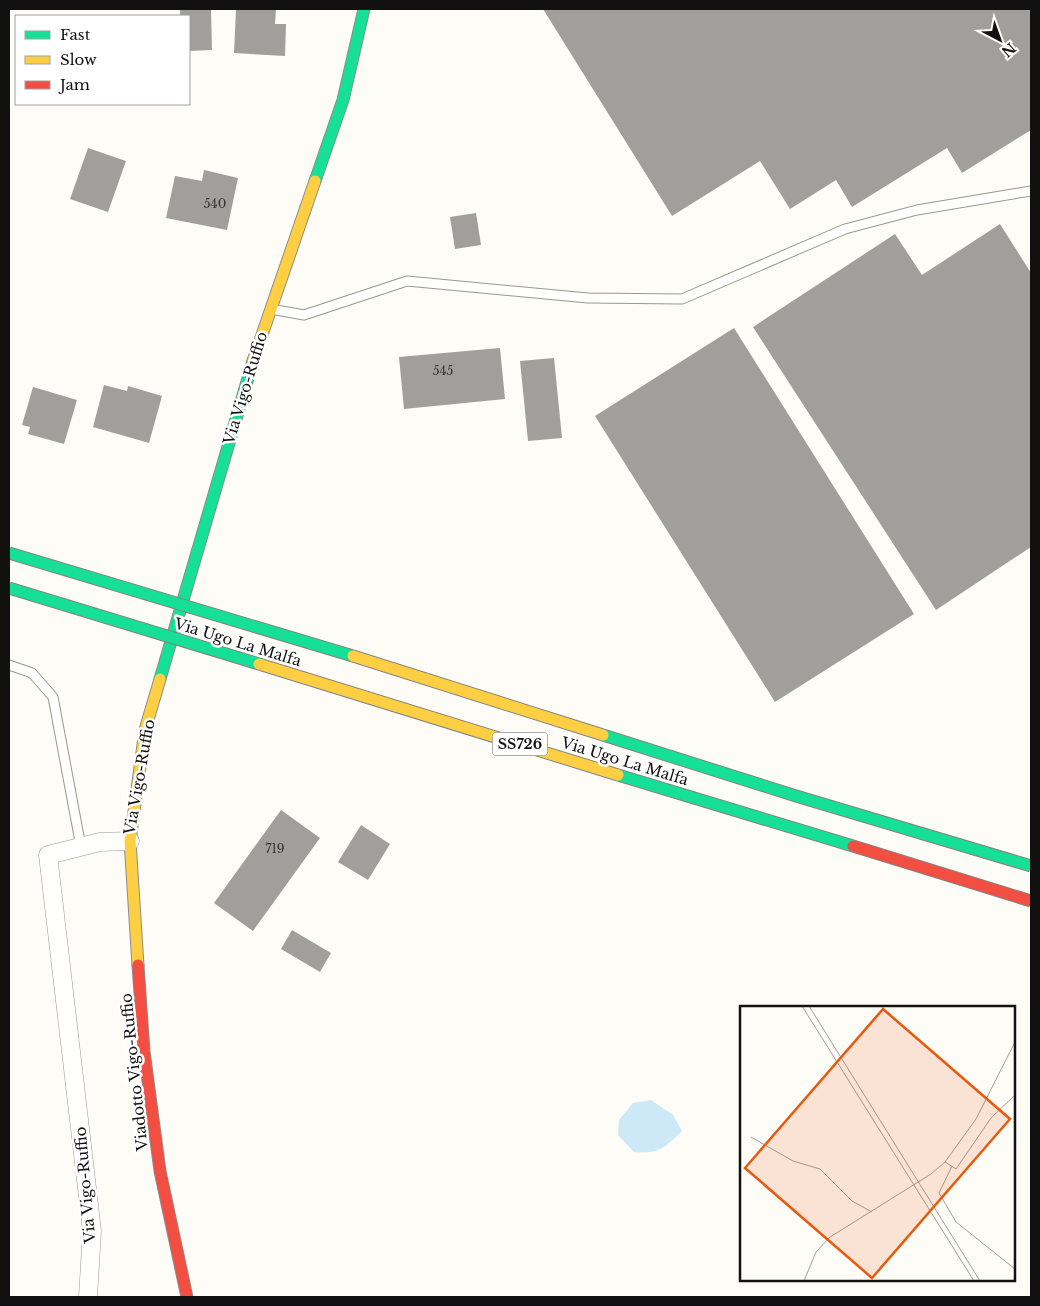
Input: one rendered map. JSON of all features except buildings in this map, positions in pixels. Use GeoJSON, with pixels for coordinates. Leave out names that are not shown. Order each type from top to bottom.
{"type":"FeatureCollection","features":[{"type":"Feature","properties":{"kind":"main road","name":"Via Vigo-Ruffio"},"geometry":{"type":"LineString","coordinates":[[130,841],[145,730],[269,309],[342,100],[364,9]]}},
{"type":"Feature","properties":{"kind":"main road","name":"Via Ugo La Malfa"},"geometry":{"type":"LineString","coordinates":[[9,553],[279,632],[796,796],[1031,866]]}},
{"type":"Feature","properties":{"kind":"main road","name":"Via Ugo La Malfa"},"geometry":{"type":"LineString","coordinates":[[9,588],[1031,901]]}},
{"type":"Feature","properties":{"kind":"main road","name":"Viadotto Vigo-Ruffio"},"geometry":{"type":"LineString","coordinates":[[130,841],[144,1050],[160,1171],[188,1297]]}},
{"type":"Feature","properties":{"kind":"street","name":"Via Vigo-Ruffio"},"geometry":{"type":"LineString","coordinates":[[88,1297],[92,1231],[48,854],[100,842],[130,841]]}},
{"type":"Feature","properties":{"kind":"lane"},"geometry":{"type":"LineString","coordinates":[[269,309],[304,315],[407,281],[588,298],[682,299],[845,229],[917,210],[1031,191]]}},
{"type":"Feature","properties":{"kind":"lane"},"geometry":{"type":"LineString","coordinates":[[9,665],[32,673],[53,697],[80,847]]}},
{"type":"Feature","properties":{"kind":"water"},"geometry":{"type":"Polygon","coordinates":[[[651,1100],[673,1115],[682,1131],[661,1149],[650,1152],[634,1152],[618,1135],[619,1120],[633,1103],[651,1100]]]}},
{"type":"Feature","properties":{"kind":"traffic: fast"},"geometry":{"type":"LineString","coordinates":[[315,181],[343,100],[364,9]]}},
{"type":"Feature","properties":{"kind":"traffic: fast"},"geometry":{"type":"LineString","coordinates":[[160,679],[253,361]]}},
{"type":"Feature","properties":{"kind":"traffic: fast"},"geometry":{"type":"LineString","coordinates":[[9,553],[353,656]]}},
{"type":"Feature","properties":{"kind":"traffic: fast"},"geometry":{"type":"LineString","coordinates":[[9,588],[259,664]]}},
{"type":"Feature","properties":{"kind":"traffic: fast"},"geometry":{"type":"LineString","coordinates":[[603,735],[796,796],[1031,866]]}},
{"type":"Feature","properties":{"kind":"traffic: fast"},"geometry":{"type":"LineString","coordinates":[[618,775],[853,846]]}},
{"type":"Feature","properties":{"kind":"traffic: slow"},"geometry":{"type":"LineString","coordinates":[[253,361],[315,181]]}},
{"type":"Feature","properties":{"kind":"traffic: slow"},"geometry":{"type":"LineString","coordinates":[[353,656],[603,735]]}},
{"type":"Feature","properties":{"kind":"traffic: slow"},"geometry":{"type":"LineString","coordinates":[[259,664],[618,775]]}},
{"type":"Feature","properties":{"kind":"traffic: slow"},"geometry":{"type":"LineString","coordinates":[[138,965],[130,841],[145,730],[160,679]]}},
{"type":"Feature","properties":{"kind":"traffic: jam"},"geometry":{"type":"LineString","coordinates":[[853,846],[1031,901]]}},
{"type":"Feature","properties":{"kind":"traffic: jam"},"geometry":{"type":"LineString","coordinates":[[138,965],[144,1051],[160,1171],[187,1297]]}}]}
